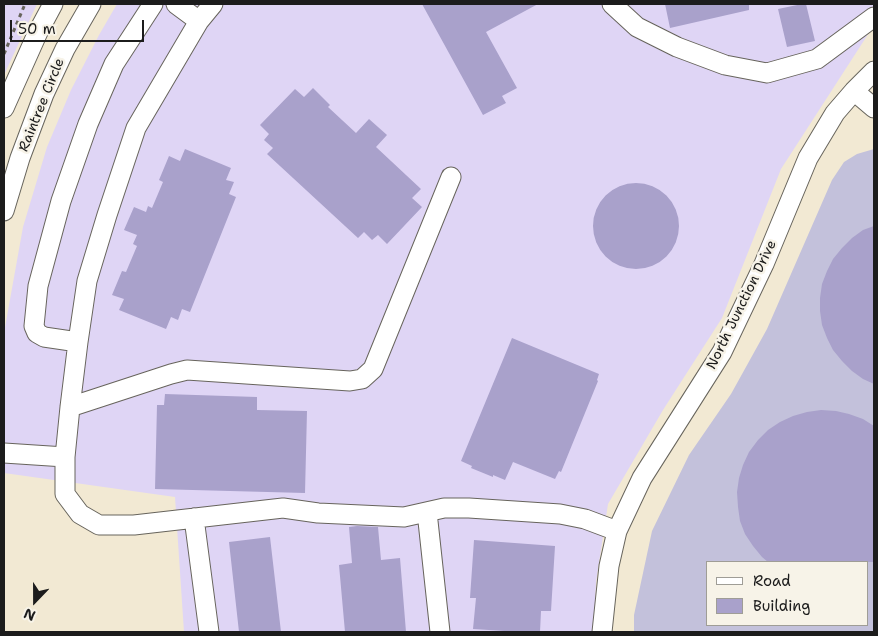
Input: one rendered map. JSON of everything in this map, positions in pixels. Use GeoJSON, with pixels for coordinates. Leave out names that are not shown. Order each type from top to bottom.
{"type":"FeatureCollection","features":[{"type":"Feature","properties":{"kind":"street"},"geometry":{"type":"LineString","coordinates":[[4,108],[38,32],[53,4]]}},
{"type":"Feature","properties":{"kind":"street","name":"Raintree Circle"},"geometry":{"type":"LineString","coordinates":[[4,212],[20,158],[44,94],[65,48],[90,4]]}},
{"type":"Feature","properties":{"kind":"street"},"geometry":{"type":"LineString","coordinates":[[78,342],[44,337],[37,333],[34,326],[38,286],[62,201],[88,124],[114,64],[153,4]]}},
{"type":"Feature","properties":{"kind":"street"},"geometry":{"type":"LineString","coordinates":[[176,4],[199,21]]}},
{"type":"Feature","properties":{"kind":"street"},"geometry":{"type":"LineString","coordinates":[[213,4],[199,21],[136,128],[107,214],[87,281],[70,407],[65,457],[64,494],[80,514],[99,526],[134,525],[283,508],[318,513],[404,517],[444,508],[469,508],[560,514],[585,519],[617,531]]}},
{"type":"Feature","properties":{"kind":"street"},"geometry":{"type":"LineString","coordinates":[[612,4],[637,26],[677,47],[725,65],[767,73],[817,59],[874,17]]}},
{"type":"Feature","properties":{"kind":"street","name":"North Junction Drive"},"geometry":{"type":"LineString","coordinates":[[602,632],[609,566],[617,531],[642,478],[722,352],[764,264],[808,158],[835,113],[874,71]]}},
{"type":"Feature","properties":{"kind":"street"},"geometry":{"type":"LineString","coordinates":[[854,91],[874,108]]}},
{"type":"Feature","properties":{"kind":"street"},"geometry":{"type":"LineString","coordinates":[[70,407],[187,370],[350,381],[362,380],[374,370],[451,177]]}},
{"type":"Feature","properties":{"kind":"street"},"geometry":{"type":"LineString","coordinates":[[4,453],[65,457]]}},
{"type":"Feature","properties":{"kind":"street"},"geometry":{"type":"LineString","coordinates":[[427,512],[440,632]]}},
{"type":"Feature","properties":{"kind":"street"},"geometry":{"type":"LineString","coordinates":[[194,518],[209,632]]}},
{"type":"Feature","properties":{"kind":"path"},"geometry":{"type":"LineString","coordinates":[[4,54],[26,4]]}},
{"type":"Feature","properties":{"kind":"shaded area"},"geometry":{"type":"Polygon","coordinates":[[[4,4],[37,4],[4,75],[4,4]]]}},
{"type":"Feature","properties":{"kind":"shaded area"},"geometry":{"type":"Polygon","coordinates":[[[117,4],[874,4],[874,25],[781,169],[722,318],[663,410],[608,504],[596,582],[594,632],[184,632],[175,497],[4,473],[4,333],[23,227],[47,147],[71,90],[117,4]]]}},
{"type":"Feature","properties":{"kind":"shaded area"},"geometry":{"type":"Polygon","coordinates":[[[874,149],[874,632],[634,632],[634,615],[652,531],[689,455],[731,394],[767,329],[832,180],[844,162],[857,154],[874,149]]]}},
{"type":"Feature","properties":{"kind":"building"},"geometry":{"type":"Polygon","coordinates":[[[422,4],[538,4],[486,32],[517,88],[502,96],[506,103],[483,115],[422,4]]]}},
{"type":"Feature","properties":{"kind":"building"},"geometry":{"type":"Polygon","coordinates":[[[665,4],[749,4],[749,10],[670,28],[665,4]]]}},
{"type":"Feature","properties":{"kind":"building"},"geometry":{"type":"Polygon","coordinates":[[[806,4],[815,41],[787,47],[778,9],[806,4]]]}},
{"type":"Feature","properties":{"kind":"building"},"geometry":{"type":"Polygon","coordinates":[[[313,88],[330,105],[328,107],[356,133],[369,119],[387,135],[376,147],[421,189],[412,198],[422,207],[387,244],[378,235],[372,240],[364,232],[358,238],[267,154],[273,148],[264,140],[269,134],[260,125],[295,89],[304,97],[313,88]]]}},
{"type":"Feature","properties":{"kind":"building"},"geometry":{"type":"Polygon","coordinates":[[[185,149],[231,168],[226,180],[234,182],[229,194],[236,197],[190,312],[182,309],[178,320],[171,317],[166,329],[119,310],[124,299],[112,295],[122,271],[126,272],[137,246],[133,244],[137,235],[124,230],[134,207],[146,212],[148,206],[152,208],[163,182],[159,180],[169,156],[180,161],[185,149]]]}},
{"type":"Feature","properties":{"kind":"building"},"geometry":{"type":"Polygon","coordinates":[[[636,183],[660,190],[672,202],[679,226],[672,250],[660,262],[636,269],[612,262],[600,250],[593,226],[600,202],[612,190],[636,183]]]}},
{"type":"Feature","properties":{"kind":"building"},"geometry":{"type":"Polygon","coordinates":[[[874,226],[874,384],[852,371],[833,350],[822,325],[820,298],[822,284],[833,259],[852,238],[863,230],[874,226]]]}},
{"type":"Feature","properties":{"kind":"building"},"geometry":{"type":"Polygon","coordinates":[[[512,338],[599,374],[598,381],[561,472],[559,471],[555,479],[513,462],[505,480],[471,468],[472,466],[461,461],[512,338]]]}},
{"type":"Feature","properties":{"kind":"building"},"geometry":{"type":"Polygon","coordinates":[[[165,394],[257,397],[257,410],[307,411],[305,493],[155,489],[157,405],[164,405],[165,394]]]}},
{"type":"Feature","properties":{"kind":"building"},"geometry":{"type":"Polygon","coordinates":[[[821,410],[836,411],[863,419],[874,426],[874,562],[767,561],[745,534],[740,521],[737,492],[739,478],[749,452],[768,430],[793,416],[821,410]]]}},
{"type":"Feature","properties":{"kind":"building"},"geometry":{"type":"Polygon","coordinates":[[[349,527],[378,527],[381,560],[400,558],[406,632],[345,632],[339,565],[352,563],[349,527]]]}},
{"type":"Feature","properties":{"kind":"building"},"geometry":{"type":"Polygon","coordinates":[[[270,537],[281,632],[239,632],[229,542],[270,537]]]}},
{"type":"Feature","properties":{"kind":"building"},"geometry":{"type":"Polygon","coordinates":[[[474,540],[555,546],[551,611],[541,611],[540,632],[473,629],[476,598],[470,598],[474,540]]]}}]}
